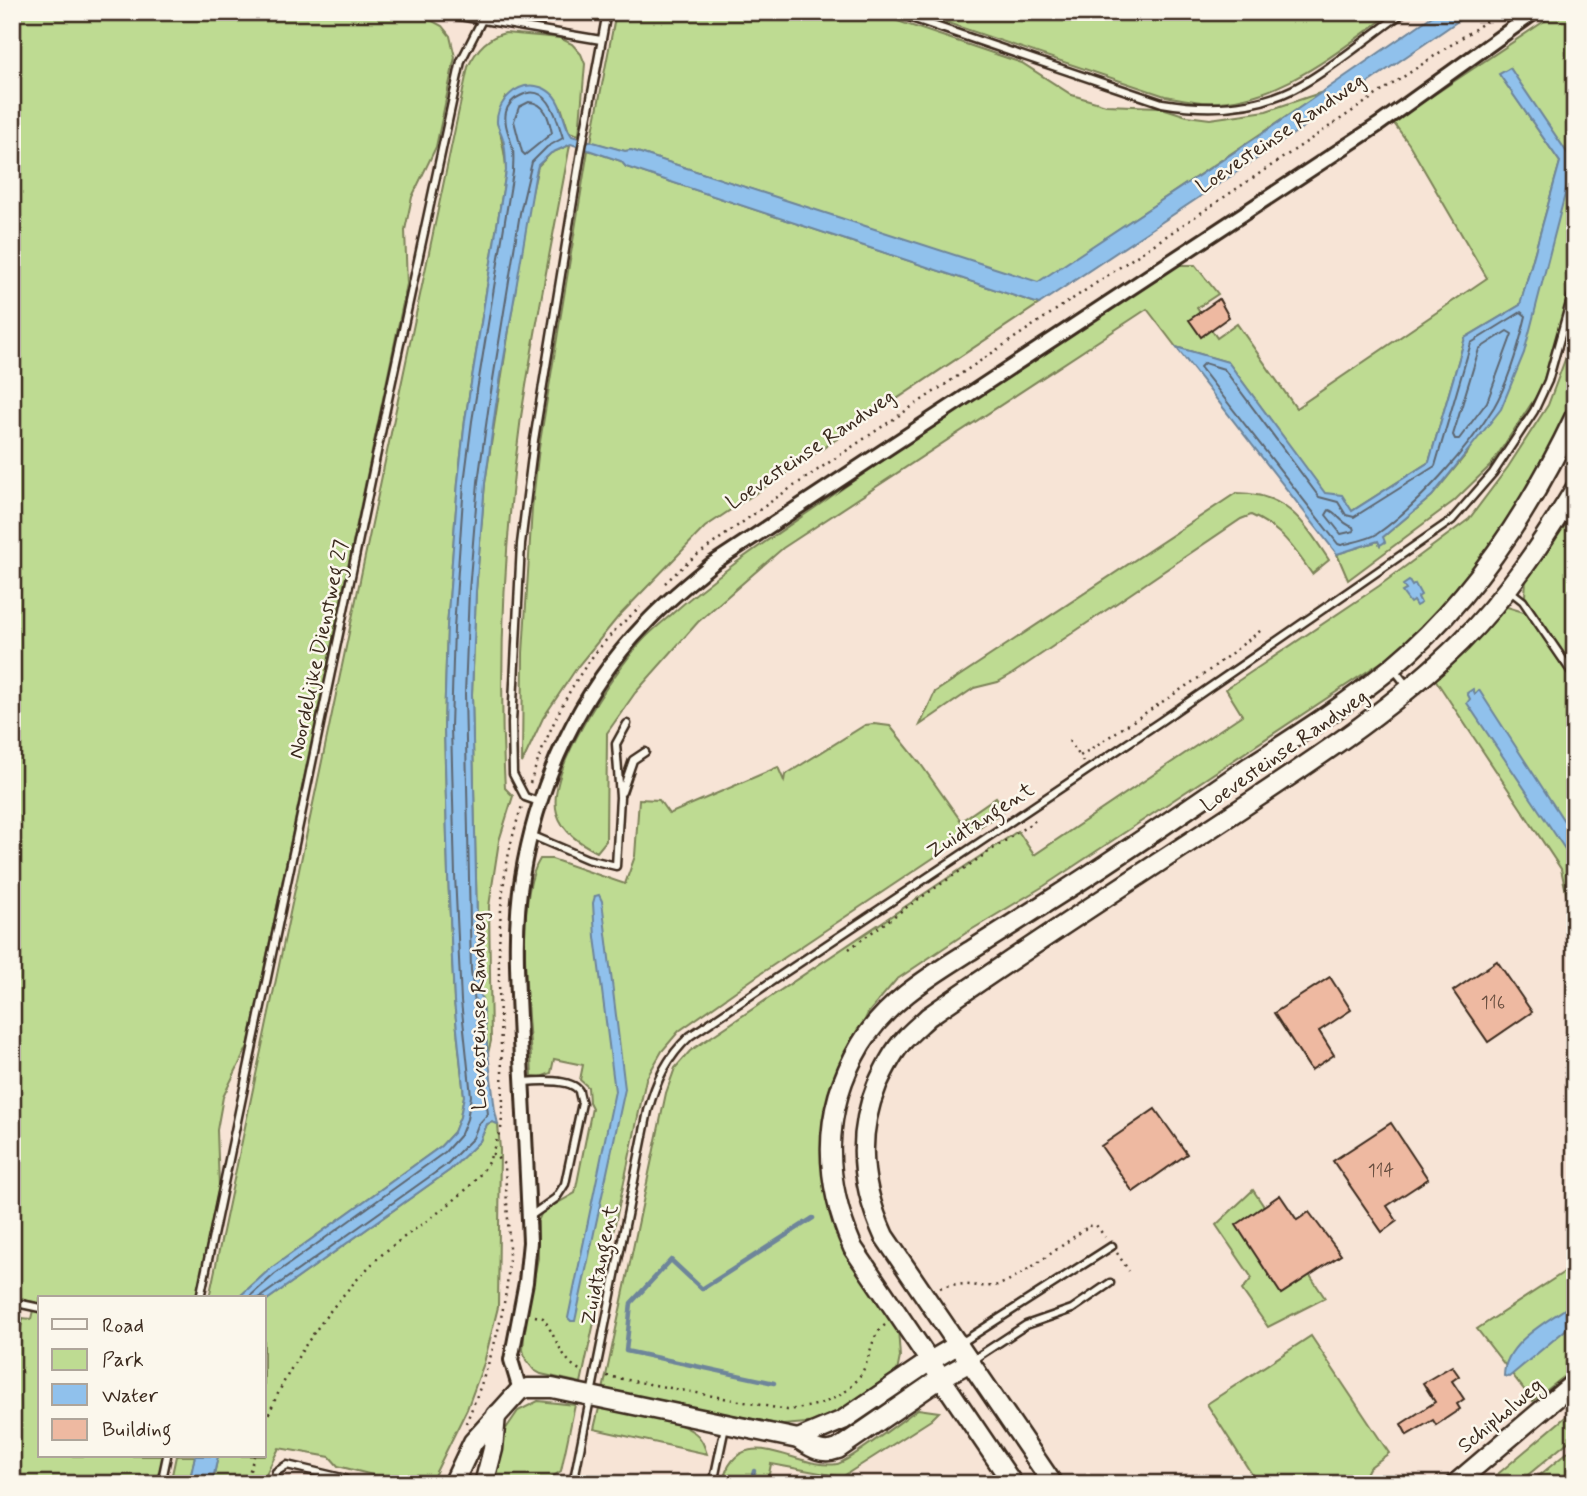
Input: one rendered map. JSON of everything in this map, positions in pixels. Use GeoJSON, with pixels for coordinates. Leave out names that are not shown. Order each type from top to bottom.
{"type":"FeatureCollection","features":[{"type":"Feature","properties":{"kind":"street","name":"Loevesteinse Randweg"},"geometry":{"type":"LineString","coordinates":[[520,1390],[511,1360],[526,1282],[530,1242],[516,966],[522,878],[540,802],[559,751],[574,722],[615,659],[644,624],[712,564],[1367,132],[1535,12]]}},
{"type":"Feature","properties":{"kind":"street","name":"Loevesteinse Randweg"},"geometry":{"type":"LineString","coordinates":[[1013,1484],[853,1248],[836,1206],[829,1158],[834,1116],[845,1076],[862,1042],[912,988],[1097,870],[1392,667],[1441,620],[1484,570],[1559,451],[1575,416]]}},
{"type":"Feature","properties":{"kind":"street","name":"Loevesteinse Randweg"},"geometry":{"type":"LineString","coordinates":[[1053,1484],[884,1236],[863,1172],[863,1135],[870,1104],[883,1072],[903,1041],[928,1017],[1300,769],[1410,689],[1462,640],[1507,589],[1549,531],[1575,489]]}},
{"type":"Feature","properties":{"kind":"street"},"geometry":{"type":"LineString","coordinates":[[799,1439],[843,1420],[959,1344]]}},
{"type":"Feature","properties":{"kind":"street"},"geometry":{"type":"LineString","coordinates":[[453,1484],[473,1443],[520,1390],[528,1388],[552,1388],[799,1439],[817,1451],[830,1452],[941,1378],[970,1362]]}},
{"type":"Feature","properties":{"kind":"street","name":"Schipholweg"},"geometry":{"type":"LineString","coordinates":[[1455,1484],[1575,1382]]}},
{"type":"Feature","properties":{"kind":"street"},"geometry":{"type":"LineString","coordinates":[[484,1484],[494,1449],[496,1415]]}},
{"type":"Feature","properties":{"kind":"lane"},"geometry":{"type":"LineString","coordinates":[[435,12],[601,40]]}},
{"type":"Feature","properties":{"kind":"lane","name":"Noordelijke Dienstweg 27"},"geometry":{"type":"LineString","coordinates":[[200,1296],[461,61],[486,12]]}},
{"type":"Feature","properties":{"kind":"lane"},"geometry":{"type":"LineString","coordinates":[[540,802],[525,797],[513,774],[512,723],[521,544],[534,440],[580,152],[607,12]]}},
{"type":"Feature","properties":{"kind":"lane"},"geometry":{"type":"LineString","coordinates":[[894,12],[1161,103],[1189,107],[1226,107],[1272,98],[1303,84],[1404,12]]}},
{"type":"Feature","properties":{"kind":"lane","name":"Zuidtangent"},"geometry":{"type":"LineString","coordinates":[[573,1484],[648,1111],[655,1085],[674,1051],[690,1036],[1161,722],[1452,520],[1493,472],[1534,411],[1548,382],[1575,285]]}},
{"type":"Feature","properties":{"kind":"lane"},"geometry":{"type":"LineString","coordinates":[[1507,589],[1523,601],[1573,674]]}},
{"type":"Feature","properties":{"kind":"lane"},"geometry":{"type":"LineString","coordinates":[[1392,667],[1410,689]]}},
{"type":"Feature","properties":{"kind":"lane"},"geometry":{"type":"LineString","coordinates":[[531,835],[587,859],[616,866],[620,797],[616,744],[627,724]]}},
{"type":"Feature","properties":{"kind":"lane"},"geometry":{"type":"LineString","coordinates":[[620,797],[633,760],[645,752]]}},
{"type":"Feature","properties":{"kind":"lane"},"geometry":{"type":"LineString","coordinates":[[523,1082],[543,1080],[573,1085],[582,1102],[565,1184],[556,1198],[529,1217]]}},
{"type":"Feature","properties":{"kind":"lane"},"geometry":{"type":"LineString","coordinates":[[959,1344],[1112,1246]]}},
{"type":"Feature","properties":{"kind":"lane"},"geometry":{"type":"LineString","coordinates":[[970,1362],[1026,1325],[1072,1309],[1110,1283]]}},
{"type":"Feature","properties":{"kind":"lane"},"geometry":{"type":"LineString","coordinates":[[12,1302],[38,1308]]}},
{"type":"Feature","properties":{"kind":"lane"},"geometry":{"type":"LineString","coordinates":[[713,1484],[726,1425]]}},
{"type":"Feature","properties":{"kind":"lane"},"geometry":{"type":"LineString","coordinates":[[162,1484],[167,1458]]}},
{"type":"Feature","properties":{"kind":"lane"},"geometry":{"type":"LineString","coordinates":[[274,1484],[276,1472],[287,1465],[342,1478],[352,1484]]}},
{"type":"Feature","properties":{"kind":"path","name":"Loevesteinse Randweg"},"geometry":{"type":"LineString","coordinates":[[658,589],[689,561],[776,498],[1500,12]]}},
{"type":"Feature","properties":{"kind":"path","name":"Loevesteinse Randweg"},"geometry":{"type":"LineString","coordinates":[[266,1423],[290,1371],[329,1313],[377,1259],[467,1190],[484,1170],[492,1153],[501,1129],[503,1105],[498,925],[513,830],[545,739],[572,688],[608,637],[648,599]]}},
{"type":"Feature","properties":{"kind":"path"},"geometry":{"type":"LineString","coordinates":[[1069,741],[1080,757]]}},
{"type":"Feature","properties":{"kind":"path"},"geometry":{"type":"LineString","coordinates":[[849,949],[898,915]]}},
{"type":"Feature","properties":{"kind":"path"},"geometry":{"type":"LineString","coordinates":[[466,1422],[487,1365],[507,1283],[505,1165],[492,1153]]}},
{"type":"Feature","properties":{"kind":"path"},"geometry":{"type":"LineString","coordinates":[[246,1484],[253,1458]]}},
{"type":"Feature","properties":{"kind":"green space"},"geometry":{"type":"Polygon","coordinates":[[[12,12],[398,12],[427,18],[442,26],[450,36],[455,57],[436,147],[412,197],[405,230],[407,284],[248,1046],[223,1097],[217,1130],[219,1187],[196,1296],[38,1296],[38,1303],[12,1298],[12,12]]]}},
{"type":"Feature","properties":{"kind":"green space"},"geometry":{"type":"Polygon","coordinates":[[[616,12],[871,12],[1022,63],[1072,95],[1106,105],[1159,107],[1187,116],[1210,119],[1266,111],[1323,92],[1038,283],[631,150],[625,151],[591,142],[616,12]]]}},
{"type":"Feature","properties":{"kind":"green space"},"geometry":{"type":"Polygon","coordinates":[[[915,12],[1393,12],[1327,59],[1280,86],[1229,101],[1202,102],[1165,96],[915,12]]]}},
{"type":"Feature","properties":{"kind":"green space"},"geometry":{"type":"Polygon","coordinates":[[[1558,12],[1575,12],[1575,265],[1561,325],[1541,389],[1491,465],[1454,501],[1348,580],[1337,554],[1378,541],[1380,545],[1383,537],[1432,496],[1468,452],[1572,167],[1510,68],[1500,75],[1560,162],[1520,305],[1465,338],[1429,462],[1352,511],[1325,494],[1228,362],[1176,347],[1147,309],[783,548],[698,622],[635,693],[607,733],[606,841],[597,852],[568,832],[557,813],[556,795],[571,748],[615,675],[649,634],[759,546],[1172,265],[1195,265],[1218,294],[1197,308],[1217,338],[1237,324],[1296,408],[1487,278],[1409,144],[1393,122],[1558,12]]]}},
{"type":"Feature","properties":{"kind":"green space"},"geometry":{"type":"Polygon","coordinates":[[[505,33],[560,38],[572,44],[585,64],[579,135],[569,132],[561,107],[506,97],[500,116],[506,171],[465,420],[447,627],[444,727],[454,1001],[464,1096],[460,1117],[454,1132],[441,1146],[270,1269],[240,1296],[209,1296],[468,67],[483,45],[505,33]]]}},
{"type":"Feature","properties":{"kind":"green space"},"geometry":{"type":"Polygon","coordinates":[[[570,145],[526,383],[510,509],[502,695],[505,788],[513,796],[499,841],[489,906],[491,1041],[488,1053],[478,970],[472,694],[476,591],[485,483],[527,215],[538,166],[551,153],[570,145]]]}},
{"type":"Feature","properties":{"kind":"green space"},"geometry":{"type":"Polygon","coordinates":[[[588,150],[621,161],[626,167],[1039,304],[705,527],[618,617],[578,666],[543,718],[522,763],[523,653],[532,508],[539,448],[588,150]]]}},
{"type":"Feature","properties":{"kind":"green space"},"geometry":{"type":"Polygon","coordinates":[[[1575,333],[1575,401],[1558,443],[1494,545],[1407,645],[1044,886],[966,933],[896,980],[868,1013],[849,1055],[825,1183],[830,1211],[845,1244],[898,1328],[900,1357],[891,1383],[830,1421],[783,1425],[603,1390],[666,1093],[675,1068],[690,1051],[1018,831],[1034,855],[1242,715],[1226,689],[1379,586],[1469,519],[1508,467],[1548,405],[1575,333]]]}},
{"type":"Feature","properties":{"kind":"green space"},"geometry":{"type":"Polygon","coordinates":[[[1236,493],[1254,494],[1281,504],[1302,522],[1329,560],[1312,574],[1293,547],[1271,526],[1251,515],[1241,519],[1012,674],[998,682],[974,688],[920,725],[935,692],[1236,493]]]}},
{"type":"Feature","properties":{"kind":"green space"},"geometry":{"type":"Polygon","coordinates":[[[1575,505],[1575,669],[1525,596],[1526,579],[1575,505]]]}},
{"type":"Feature","properties":{"kind":"green space"},"geometry":{"type":"Polygon","coordinates":[[[1504,606],[1527,613],[1572,680],[1575,678],[1575,934],[1561,869],[1435,679],[1490,625],[1504,606]]]}},
{"type":"Feature","properties":{"kind":"green space"},"geometry":{"type":"Polygon","coordinates":[[[865,725],[890,726],[961,821],[996,797],[1005,810],[757,976],[679,1031],[662,1051],[646,1079],[581,1383],[541,1374],[526,1360],[523,1350],[525,1324],[538,1258],[538,1221],[542,1212],[575,1193],[592,1108],[588,1087],[580,1080],[583,1065],[554,1059],[551,1073],[541,1077],[532,1076],[525,932],[532,878],[540,859],[552,859],[625,884],[635,856],[639,799],[659,800],[669,814],[778,767],[784,781],[785,775],[865,725]]]}},
{"type":"Feature","properties":{"kind":"green space"},"geometry":{"type":"Polygon","coordinates":[[[487,1124],[498,1124],[500,1150],[498,1307],[484,1363],[467,1409],[430,1484],[407,1484],[338,1466],[330,1457],[279,1448],[267,1472],[265,1484],[212,1484],[218,1458],[266,1458],[266,1301],[450,1170],[480,1141],[487,1124]]]}},
{"type":"Feature","properties":{"kind":"green space"},"geometry":{"type":"Polygon","coordinates":[[[1253,1190],[1325,1298],[1268,1327],[1242,1290],[1252,1278],[1216,1225],[1253,1190]]]}},
{"type":"Feature","properties":{"kind":"green space"},"geometry":{"type":"Polygon","coordinates":[[[1575,1265],[1575,1368],[1533,1401],[1477,1329],[1575,1265]]]}},
{"type":"Feature","properties":{"kind":"green space"},"geometry":{"type":"Polygon","coordinates":[[[33,1310],[38,1311],[38,1458],[163,1458],[157,1484],[12,1484],[12,1354],[15,1354],[23,1318],[31,1319],[33,1310]]]}},
{"type":"Feature","properties":{"kind":"green space"},"geometry":{"type":"Polygon","coordinates":[[[1311,1336],[1389,1453],[1369,1468],[1361,1484],[1258,1484],[1207,1404],[1311,1336]]]}},
{"type":"Feature","properties":{"kind":"green space"},"geometry":{"type":"Polygon","coordinates":[[[538,1401],[575,1405],[561,1471],[542,1484],[492,1484],[499,1463],[503,1433],[518,1411],[538,1401]]]}},
{"type":"Feature","properties":{"kind":"green space"},"geometry":{"type":"Polygon","coordinates":[[[599,1408],[684,1426],[698,1435],[707,1454],[594,1429],[599,1408]]]}},
{"type":"Feature","properties":{"kind":"green space"},"geometry":{"type":"Polygon","coordinates":[[[918,1409],[939,1412],[931,1420],[842,1477],[771,1464],[767,1484],[722,1484],[730,1464],[741,1453],[755,1450],[770,1451],[821,1464],[837,1464],[918,1409]]]}},
{"type":"Feature","properties":{"kind":"green space"},"geometry":{"type":"Polygon","coordinates":[[[1575,1409],[1575,1436],[1517,1484],[1486,1484],[1575,1409]]]}},
{"type":"Feature","properties":{"kind":"green space"},"geometry":{"type":"Polygon","coordinates":[[[1575,1446],[1575,1484],[1529,1484],[1575,1446]]]}},
{"type":"Feature","properties":{"kind":"green space"},"geometry":{"type":"Polygon","coordinates":[[[176,1458],[195,1458],[189,1484],[170,1484],[176,1458]]]}},
{"type":"Feature","properties":{"kind":"water"},"geometry":{"type":"Polygon","coordinates":[[[1438,12],[1471,12],[1039,304],[626,167],[621,161],[571,144],[551,153],[538,165],[496,405],[485,483],[476,591],[472,694],[478,970],[498,1124],[487,1124],[480,1141],[450,1170],[266,1301],[266,1296],[240,1296],[270,1269],[441,1146],[454,1132],[460,1117],[464,1096],[454,1001],[444,727],[447,627],[465,420],[506,171],[505,147],[497,117],[501,105],[509,95],[525,86],[541,87],[557,101],[572,136],[625,151],[631,150],[1038,282],[1260,135],[1438,12]]]}},
{"type":"Feature","properties":{"kind":"water"},"geometry":{"type":"Polygon","coordinates":[[[1510,68],[1570,157],[1572,167],[1524,353],[1501,409],[1432,496],[1383,537],[1385,542],[1380,545],[1378,541],[1337,554],[1176,347],[1228,362],[1325,493],[1342,495],[1352,511],[1429,462],[1465,338],[1520,305],[1560,162],[1499,74],[1510,68]]]}},
{"type":"Feature","properties":{"kind":"water"},"geometry":{"type":"Polygon","coordinates":[[[1409,581],[1412,586],[1415,584],[1421,595],[1418,597],[1421,603],[1416,606],[1413,601],[1410,603],[1402,592],[1406,590],[1403,585],[1409,581]]]}},
{"type":"Feature","properties":{"kind":"water"},"geometry":{"type":"Polygon","coordinates":[[[1473,689],[1475,694],[1479,690],[1575,838],[1575,864],[1467,703],[1470,699],[1467,693],[1473,689]]]}},
{"type":"Feature","properties":{"kind":"water"},"geometry":{"type":"Polygon","coordinates":[[[599,895],[602,901],[625,1089],[575,1321],[571,1321],[568,1318],[615,1091],[595,937],[593,903],[595,896],[599,895]]]}},
{"type":"Feature","properties":{"kind":"water"},"geometry":{"type":"Polygon","coordinates":[[[1575,1302],[1575,1322],[1509,1377],[1504,1376],[1506,1364],[1520,1342],[1575,1302]]]}},
{"type":"Feature","properties":{"kind":"water"},"geometry":{"type":"Polygon","coordinates":[[[195,1458],[218,1458],[212,1484],[189,1484],[195,1458]]]}},
{"type":"Feature","properties":{"kind":"building"},"geometry":{"type":"Polygon","coordinates":[[[1219,299],[1229,317],[1201,337],[1189,320],[1219,299]]]}},
{"type":"Feature","properties":{"kind":"building"},"geometry":{"type":"Polygon","coordinates":[[[1497,961],[1532,1012],[1488,1042],[1453,991],[1497,961]]]}},
{"type":"Feature","properties":{"kind":"building"},"geometry":{"type":"Polygon","coordinates":[[[1330,977],[1351,1010],[1319,1031],[1334,1055],[1311,1070],[1274,1013],[1330,977]]]}},
{"type":"Feature","properties":{"kind":"building"},"geometry":{"type":"Polygon","coordinates":[[[1155,1109],[1187,1154],[1133,1192],[1101,1146],[1155,1109]]]}},
{"type":"Feature","properties":{"kind":"building"},"geometry":{"type":"Polygon","coordinates":[[[1391,1123],[1428,1179],[1387,1206],[1397,1221],[1382,1232],[1333,1161],[1391,1123]]]}},
{"type":"Feature","properties":{"kind":"building"},"geometry":{"type":"Polygon","coordinates":[[[1280,1195],[1297,1220],[1309,1212],[1341,1255],[1281,1294],[1236,1225],[1280,1195]]]}},
{"type":"Feature","properties":{"kind":"building"},"geometry":{"type":"Polygon","coordinates":[[[1452,1366],[1459,1376],[1452,1381],[1464,1399],[1457,1404],[1460,1409],[1436,1425],[1433,1420],[1407,1435],[1401,1424],[1435,1402],[1423,1383],[1452,1366]]]}},
{"type":"Feature","properties":{"kind":"waterway"},"geometry":{"type":"LineString","coordinates":[[774,1383],[626,1351],[631,1303],[671,1260],[702,1289],[813,1218]]}},
{"type":"Feature","properties":{"kind":"waterway"},"geometry":{"type":"LineString","coordinates":[[751,1484],[754,1471]]}}]}
